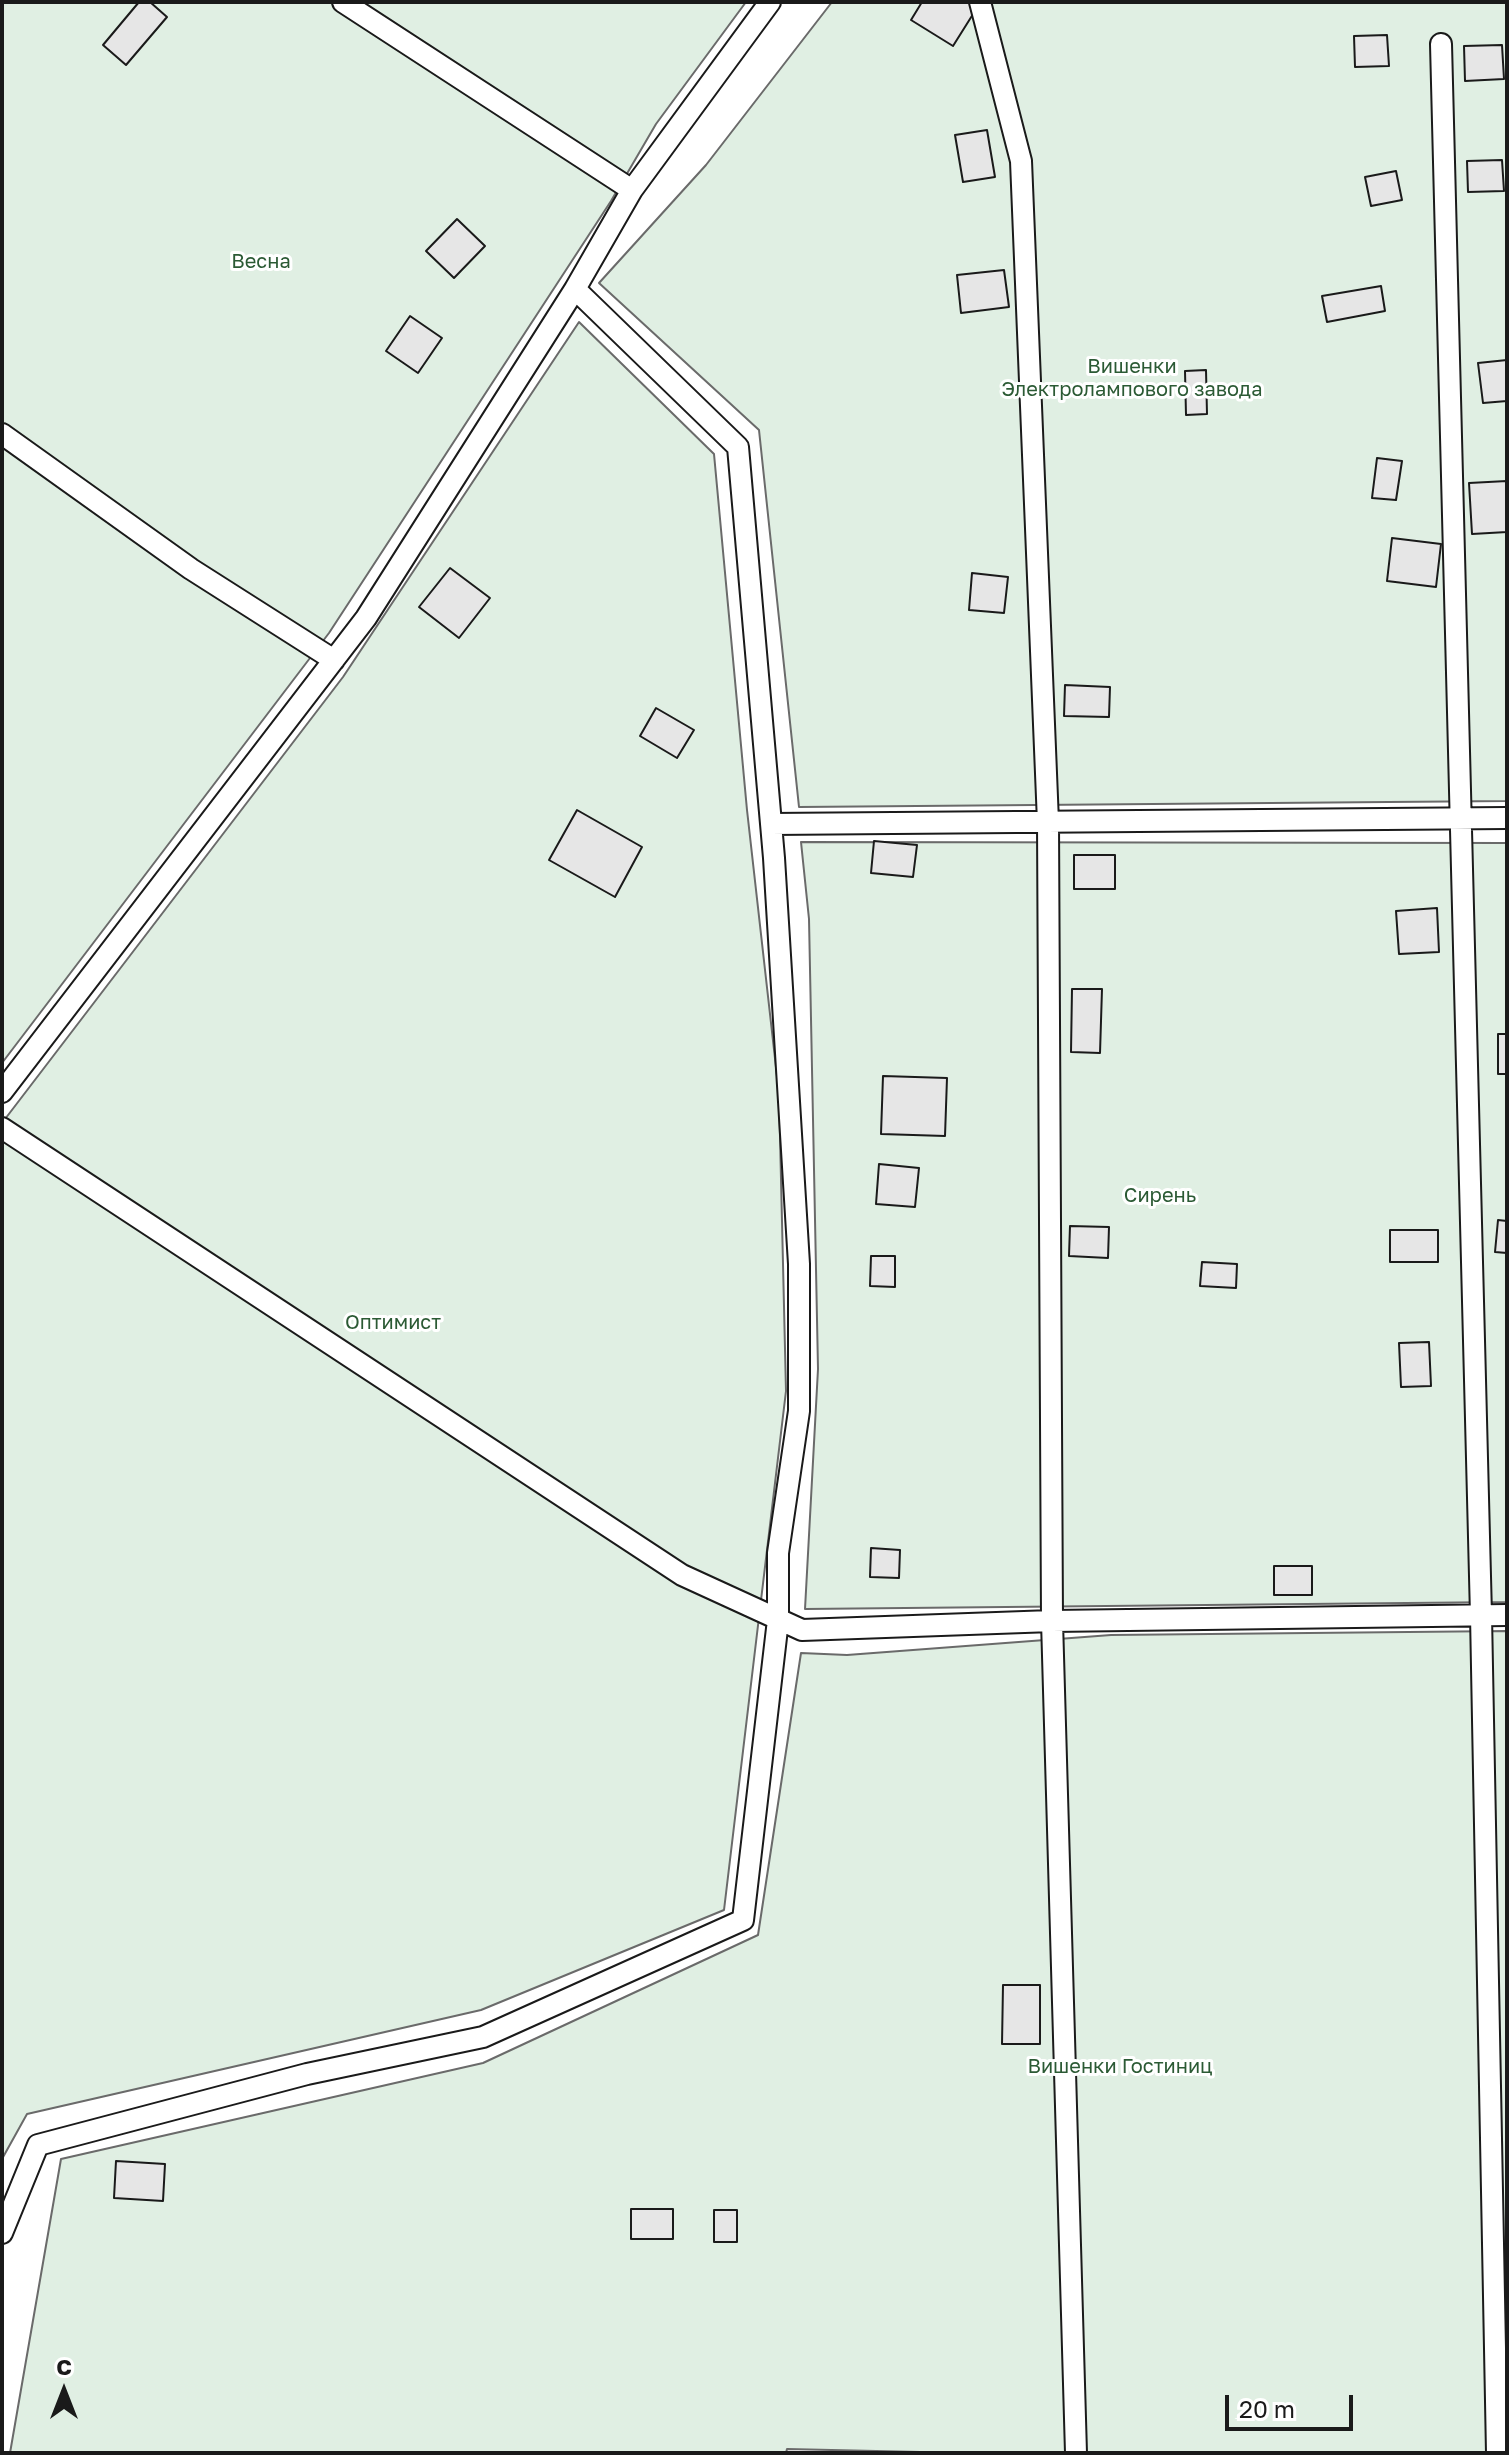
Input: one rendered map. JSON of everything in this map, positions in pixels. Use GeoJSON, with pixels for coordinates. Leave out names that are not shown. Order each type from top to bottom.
{"type":"FeatureCollection","features":[{"type":"Feature","properties":{"kind":"lane"},"geometry":{"type":"LineString","coordinates":[[343,2],[632,190]]}},
{"type":"Feature","properties":{"kind":"lane"},"geometry":{"type":"LineString","coordinates":[[2,1092],[366,618],[575,289],[632,190],[770,2]]}},
{"type":"Feature","properties":{"kind":"lane"},"geometry":{"type":"LineString","coordinates":[[980,2],[1021,161],[1048,822],[1052,1621],[1076,2453]]}},
{"type":"Feature","properties":{"kind":"lane"},"geometry":{"type":"LineString","coordinates":[[1441,44],[1481,1615],[1497,2453]]}},
{"type":"Feature","properties":{"kind":"lane"},"geometry":{"type":"LineString","coordinates":[[2,2233],[38,2145],[307,2074],[483,2037],[743,1920],[778,1620],[778,1553],[799,1411],[799,1264],[771,824],[738,447],[575,289]]}},
{"type":"Feature","properties":{"kind":"lane"},"geometry":{"type":"LineString","coordinates":[[2,434],[191,569],[334,660]]}},
{"type":"Feature","properties":{"kind":"lane"},"geometry":{"type":"LineString","coordinates":[[771,824],[1507,818]]}},
{"type":"Feature","properties":{"kind":"lane"},"geometry":{"type":"LineString","coordinates":[[2,1128],[682,1575],[802,1630],[1052,1621],[1507,1615]]}},
{"type":"Feature","properties":{"kind":"green space","name":"Весна"},"geometry":{"type":"Polygon","coordinates":[[[2,2],[746,2],[656,124],[611,201],[329,633],[2,1063],[2,2]]]}},
{"type":"Feature","properties":{"kind":"green space","name":"Вишенки Электролампового завода"},"geometry":{"type":"Polygon","coordinates":[[[832,2],[1507,2],[1507,801],[799,807],[759,430],[599,283],[706,165],[832,2]]]}},
{"type":"Feature","properties":{"kind":"green space","name":"Оптимист"},"geometry":{"type":"Polygon","coordinates":[[[579,322],[714,454],[747,810],[779,1094],[786,1391],[724,1910],[481,2010],[27,2114],[2,2159],[2,1123],[343,677],[579,322]]]}},
{"type":"Feature","properties":{"kind":"green space","name":"Сирень"},"geometry":{"type":"Polygon","coordinates":[[[801,842],[1507,843],[1507,1602],[805,1609],[818,1369],[809,919],[801,842]]]}},
{"type":"Feature","properties":{"kind":"green space","name":"Вишенки Гостиниц"},"geometry":{"type":"Polygon","coordinates":[[[1507,1631],[1507,2453],[965,2453],[787,2449],[786,2453],[10,2453],[61,2159],[483,2063],[758,1935],[801,1653],[847,1655],[1111,1635],[1507,1631]]]}},
{"type":"Feature","properties":{"kind":"building"},"geometry":{"type":"Polygon","coordinates":[[[139,2],[150,2],[167,17],[126,65],[103,45],[139,2]]]}},
{"type":"Feature","properties":{"kind":"building"},"geometry":{"type":"Polygon","coordinates":[[[922,2],[980,3],[953,46],[911,20],[922,2]]]}},
{"type":"Feature","properties":{"kind":"building"},"geometry":{"type":"Polygon","coordinates":[[[1387,35],[1389,66],[1355,67],[1354,36],[1387,35]]]}},
{"type":"Feature","properties":{"kind":"building"},"geometry":{"type":"Polygon","coordinates":[[[1502,45],[1504,79],[1465,81],[1464,46],[1502,45]]]}},
{"type":"Feature","properties":{"kind":"building"},"geometry":{"type":"Polygon","coordinates":[[[987,130],[995,177],[963,182],[955,135],[987,130]]]}},
{"type":"Feature","properties":{"kind":"building"},"geometry":{"type":"Polygon","coordinates":[[[1502,160],[1504,191],[1468,192],[1467,161],[1502,160]]]}},
{"type":"Feature","properties":{"kind":"building"},"geometry":{"type":"Polygon","coordinates":[[[1396,171],[1402,200],[1371,206],[1365,177],[1396,171]]]}},
{"type":"Feature","properties":{"kind":"building"},"geometry":{"type":"Polygon","coordinates":[[[457,219],[485,246],[454,278],[426,251],[457,219]]]}},
{"type":"Feature","properties":{"kind":"building"},"geometry":{"type":"Polygon","coordinates":[[[1004,270],[1009,307],[961,313],[957,275],[1004,270]]]}},
{"type":"Feature","properties":{"kind":"building"},"geometry":{"type":"Polygon","coordinates":[[[1381,286],[1385,311],[1327,322],[1322,296],[1381,286]]]}},
{"type":"Feature","properties":{"kind":"building"},"geometry":{"type":"Polygon","coordinates":[[[410,316],[442,338],[418,373],[386,351],[410,316]]]}},
{"type":"Feature","properties":{"kind":"building"},"geometry":{"type":"Polygon","coordinates":[[[1507,360],[1507,401],[1483,403],[1478,363],[1507,360]]]}},
{"type":"Feature","properties":{"kind":"building"},"geometry":{"type":"Polygon","coordinates":[[[1206,370],[1207,414],[1186,415],[1185,371],[1206,370]]]}},
{"type":"Feature","properties":{"kind":"building"},"geometry":{"type":"Polygon","coordinates":[[[1377,458],[1402,461],[1396,500],[1372,498],[1377,458]]]}},
{"type":"Feature","properties":{"kind":"building"},"geometry":{"type":"Polygon","coordinates":[[[1507,481],[1507,532],[1472,534],[1469,483],[1507,481]]]}},
{"type":"Feature","properties":{"kind":"building"},"geometry":{"type":"Polygon","coordinates":[[[1392,538],[1441,544],[1436,587],[1387,581],[1392,538]]]}},
{"type":"Feature","properties":{"kind":"building"},"geometry":{"type":"Polygon","coordinates":[[[450,568],[490,598],[459,638],[419,607],[450,568]]]}},
{"type":"Feature","properties":{"kind":"building"},"geometry":{"type":"Polygon","coordinates":[[[972,573],[1008,577],[1004,613],[969,610],[972,573]]]}},
{"type":"Feature","properties":{"kind":"building"},"geometry":{"type":"Polygon","coordinates":[[[1065,685],[1110,687],[1109,717],[1064,716],[1065,685]]]}},
{"type":"Feature","properties":{"kind":"building"},"geometry":{"type":"Polygon","coordinates":[[[656,708],[694,730],[677,758],[640,736],[656,708]]]}},
{"type":"Feature","properties":{"kind":"building"},"geometry":{"type":"Polygon","coordinates":[[[577,810],[642,847],[615,897],[549,860],[577,810]]]}},
{"type":"Feature","properties":{"kind":"building"},"geometry":{"type":"Polygon","coordinates":[[[874,841],[917,845],[913,877],[871,873],[874,841]]]}},
{"type":"Feature","properties":{"kind":"building"},"geometry":{"type":"Polygon","coordinates":[[[1074,855],[1115,855],[1115,889],[1074,889],[1074,855]]]}},
{"type":"Feature","properties":{"kind":"building"},"geometry":{"type":"Polygon","coordinates":[[[1437,908],[1439,952],[1399,954],[1396,911],[1437,908]]]}},
{"type":"Feature","properties":{"kind":"building"},"geometry":{"type":"Polygon","coordinates":[[[1072,989],[1102,989],[1100,1053],[1071,1052],[1072,989]]]}},
{"type":"Feature","properties":{"kind":"building"},"geometry":{"type":"Polygon","coordinates":[[[1498,1034],[1507,1034],[1507,1074],[1498,1074],[1498,1034]]]}},
{"type":"Feature","properties":{"kind":"building"},"geometry":{"type":"Polygon","coordinates":[[[883,1076],[947,1078],[945,1136],[881,1134],[883,1076]]]}},
{"type":"Feature","properties":{"kind":"building"},"geometry":{"type":"Polygon","coordinates":[[[879,1164],[919,1168],[915,1207],[876,1204],[879,1164]]]}},
{"type":"Feature","properties":{"kind":"building"},"geometry":{"type":"Polygon","coordinates":[[[1498,1220],[1507,1221],[1507,1253],[1495,1252],[1498,1220]]]}},
{"type":"Feature","properties":{"kind":"building"},"geometry":{"type":"Polygon","coordinates":[[[1070,1226],[1109,1227],[1108,1258],[1069,1256],[1070,1226]]]}},
{"type":"Feature","properties":{"kind":"building"},"geometry":{"type":"Polygon","coordinates":[[[1390,1230],[1438,1230],[1438,1262],[1390,1262],[1390,1230]]]}},
{"type":"Feature","properties":{"kind":"building"},"geometry":{"type":"Polygon","coordinates":[[[871,1256],[895,1256],[895,1287],[870,1286],[871,1256]]]}},
{"type":"Feature","properties":{"kind":"building"},"geometry":{"type":"Polygon","coordinates":[[[1202,1262],[1237,1264],[1236,1288],[1200,1286],[1202,1262]]]}},
{"type":"Feature","properties":{"kind":"building"},"geometry":{"type":"Polygon","coordinates":[[[1429,1342],[1431,1386],[1401,1387],[1399,1343],[1429,1342]]]}},
{"type":"Feature","properties":{"kind":"building"},"geometry":{"type":"Polygon","coordinates":[[[871,1548],[900,1550],[899,1578],[870,1577],[871,1548]]]}},
{"type":"Feature","properties":{"kind":"building"},"geometry":{"type":"Polygon","coordinates":[[[1274,1566],[1312,1566],[1312,1595],[1274,1595],[1274,1566]]]}},
{"type":"Feature","properties":{"kind":"building"},"geometry":{"type":"Polygon","coordinates":[[[1003,1985],[1040,1985],[1040,2044],[1002,2044],[1003,1985]]]}},
{"type":"Feature","properties":{"kind":"building"},"geometry":{"type":"Polygon","coordinates":[[[116,2161],[165,2164],[163,2201],[114,2198],[116,2161]]]}},
{"type":"Feature","properties":{"kind":"building"},"geometry":{"type":"Polygon","coordinates":[[[631,2209],[673,2209],[673,2239],[631,2239],[631,2209]]]}},
{"type":"Feature","properties":{"kind":"building"},"geometry":{"type":"Polygon","coordinates":[[[714,2210],[737,2210],[737,2242],[714,2242],[714,2210]]]}}]}
